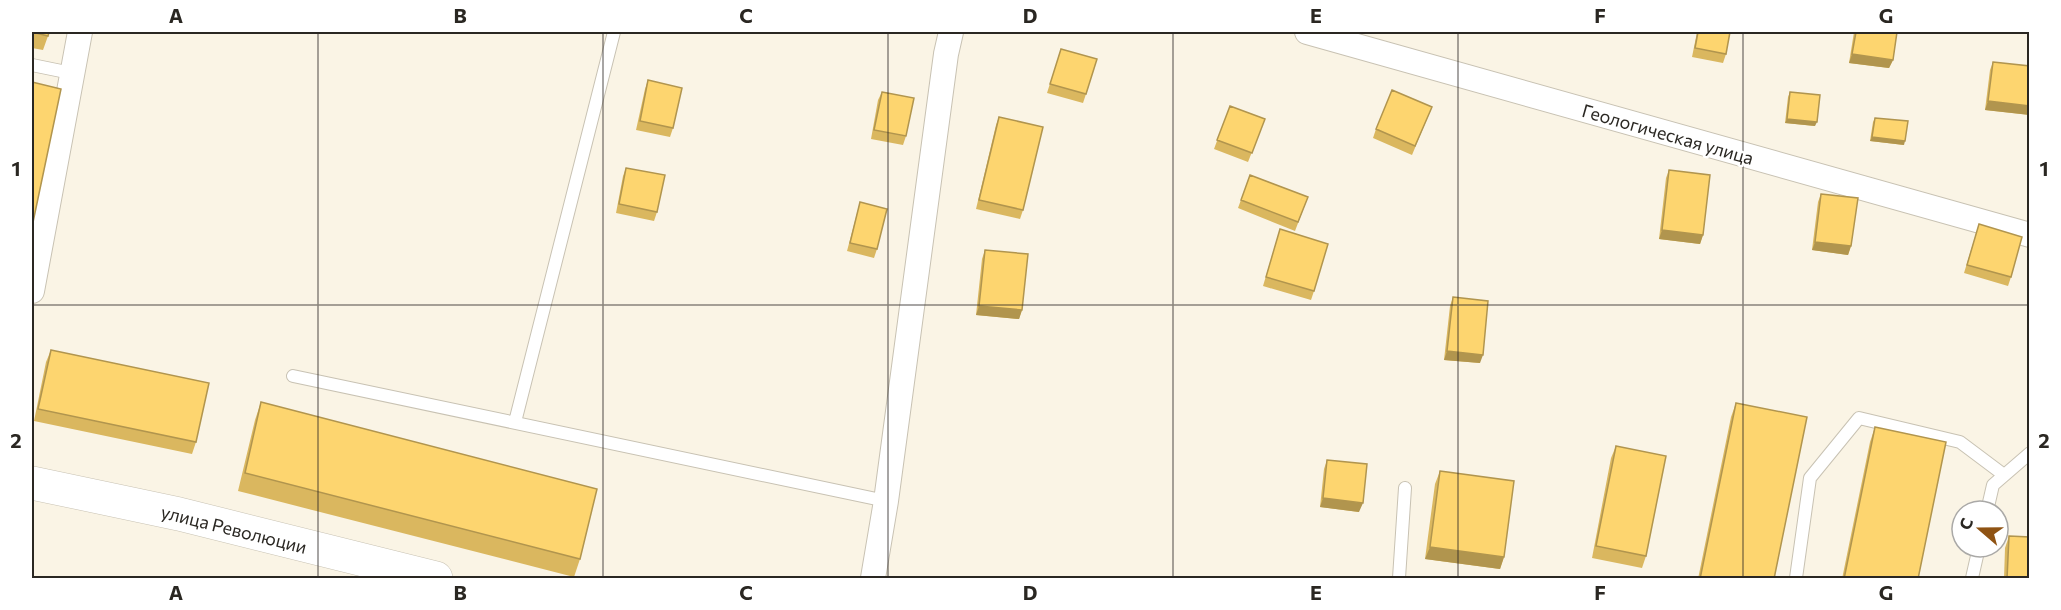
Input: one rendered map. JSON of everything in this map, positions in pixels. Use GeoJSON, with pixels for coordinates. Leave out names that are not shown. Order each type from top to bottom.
{"type":"FeatureCollection","features":[{"type":"Feature","properties":{"kind":"street"},"geometry":{"type":"LineString","coordinates":[[32,291],[80,32]]}},
{"type":"Feature","properties":{"kind":"street"},"geometry":{"type":"LineString","coordinates":[[873,579],[886,501],[946,54],[951,32]]}},
{"type":"Feature","properties":{"kind":"street","name":"Геологическая улица"},"geometry":{"type":"LineString","coordinates":[[1307,32],[2030,235]]}},
{"type":"Feature","properties":{"kind":"street","name":"улица Революции"},"geometry":{"type":"LineString","coordinates":[[32,483],[179,514],[436,579]]}},
{"type":"Feature","properties":{"kind":"lane"},"geometry":{"type":"LineString","coordinates":[[515,422],[614,32]]}},
{"type":"Feature","properties":{"kind":"lane"},"geometry":{"type":"LineString","coordinates":[[32,65],[71,72]]}},
{"type":"Feature","properties":{"kind":"lane"},"geometry":{"type":"LineString","coordinates":[[293,376],[886,501]]}},
{"type":"Feature","properties":{"kind":"lane"},"geometry":{"type":"LineString","coordinates":[[1796,579],[1810,478],[1859,418],[1960,442],[2004,475]]}},
{"type":"Feature","properties":{"kind":"lane"},"geometry":{"type":"LineString","coordinates":[[1990,499],[1993,485],[2030,453]]}},
{"type":"Feature","properties":{"kind":"lane"},"geometry":{"type":"LineString","coordinates":[[1399,579],[1405,488]]}},
{"type":"Feature","properties":{"kind":"lane"},"geometry":{"type":"LineString","coordinates":[[1972,579],[1976,559]]}},
{"type":"Feature","properties":{"kind":"building"},"geometry":{"type":"Polygon","coordinates":[[[32,32],[49,32],[48,36],[32,32]]]}},
{"type":"Feature","properties":{"kind":"building"},"geometry":{"type":"Polygon","coordinates":[[[1698,32],[1730,32],[1726,54],[1695,48],[1698,32]]]}},
{"type":"Feature","properties":{"kind":"building"},"geometry":{"type":"Polygon","coordinates":[[[1856,32],[1897,32],[1893,60],[1852,54],[1856,32]]]}},
{"type":"Feature","properties":{"kind":"building"},"geometry":{"type":"Polygon","coordinates":[[[1061,49],[1097,59],[1086,94],[1050,84],[1061,49]]]}},
{"type":"Feature","properties":{"kind":"building"},"geometry":{"type":"Polygon","coordinates":[[[1993,62],[2030,66],[2030,106],[1988,101],[1993,62]]]}},
{"type":"Feature","properties":{"kind":"building"},"geometry":{"type":"Polygon","coordinates":[[[648,80],[682,88],[673,128],[640,121],[648,80]]]}},
{"type":"Feature","properties":{"kind":"building"},"geometry":{"type":"Polygon","coordinates":[[[32,82],[61,89],[32,227],[32,82]]]}},
{"type":"Feature","properties":{"kind":"building"},"geometry":{"type":"Polygon","coordinates":[[[1392,90],[1432,107],[1415,146],[1376,129],[1392,90]]]}},
{"type":"Feature","properties":{"kind":"building"},"geometry":{"type":"Polygon","coordinates":[[[882,92],[914,98],[906,136],[874,130],[882,92]]]}},
{"type":"Feature","properties":{"kind":"building"},"geometry":{"type":"Polygon","coordinates":[[[1790,92],[1820,95],[1817,122],[1787,119],[1790,92]]]}},
{"type":"Feature","properties":{"kind":"building"},"geometry":{"type":"Polygon","coordinates":[[[1230,106],[1265,119],[1252,153],[1217,140],[1230,106]]]}},
{"type":"Feature","properties":{"kind":"building"},"geometry":{"type":"Polygon","coordinates":[[[999,117],[1043,127],[1023,210],[979,200],[999,117]]]}},
{"type":"Feature","properties":{"kind":"building"},"geometry":{"type":"Polygon","coordinates":[[[1875,118],[1908,121],[1905,141],[1872,137],[1875,118]]]}},
{"type":"Feature","properties":{"kind":"building"},"geometry":{"type":"Polygon","coordinates":[[[626,168],[665,175],[657,212],[619,204],[626,168]]]}},
{"type":"Feature","properties":{"kind":"building"},"geometry":{"type":"Polygon","coordinates":[[[1669,170],[1710,175],[1703,235],[1662,230],[1669,170]]]}},
{"type":"Feature","properties":{"kind":"building"},"geometry":{"type":"Polygon","coordinates":[[[1250,175],[1308,197],[1298,222],[1241,200],[1250,175]]]}},
{"type":"Feature","properties":{"kind":"building"},"geometry":{"type":"Polygon","coordinates":[[[1821,194],[1858,198],[1851,246],[1815,242],[1821,194]]]}},
{"type":"Feature","properties":{"kind":"building"},"geometry":{"type":"Polygon","coordinates":[[[860,202],[887,209],[877,249],[850,243],[860,202]]]}},
{"type":"Feature","properties":{"kind":"building"},"geometry":{"type":"Polygon","coordinates":[[[1979,224],[2022,237],[2011,277],[1967,265],[1979,224]]]}},
{"type":"Feature","properties":{"kind":"building"},"geometry":{"type":"Polygon","coordinates":[[[1280,229],[1328,244],[1314,291],[1266,277],[1280,229]]]}},
{"type":"Feature","properties":{"kind":"building"},"geometry":{"type":"Polygon","coordinates":[[[985,250],[1028,254],[1022,310],[979,306],[985,250]]]}},
{"type":"Feature","properties":{"kind":"building"},"geometry":{"type":"Polygon","coordinates":[[[1453,297],[1488,301],[1483,355],[1447,351],[1453,297]]]}},
{"type":"Feature","properties":{"kind":"building"},"geometry":{"type":"Polygon","coordinates":[[[51,350],[209,383],[196,442],[38,409],[51,350]]]}},
{"type":"Feature","properties":{"kind":"building"},"geometry":{"type":"Polygon","coordinates":[[[261,402],[597,489],[580,559],[245,473],[261,402]]]}},
{"type":"Feature","properties":{"kind":"building"},"geometry":{"type":"Polygon","coordinates":[[[1736,403],[1807,417],[1774,579],[1700,579],[1736,403]]]}},
{"type":"Feature","properties":{"kind":"building"},"geometry":{"type":"Polygon","coordinates":[[[1875,427],[1946,442],[1918,579],[1844,579],[1875,427]]]}},
{"type":"Feature","properties":{"kind":"building"},"geometry":{"type":"Polygon","coordinates":[[[1616,446],[1666,456],[1646,556],[1596,546],[1616,446]]]}},
{"type":"Feature","properties":{"kind":"building"},"geometry":{"type":"Polygon","coordinates":[[[1327,460],[1367,464],[1363,503],[1323,498],[1327,460]]]}},
{"type":"Feature","properties":{"kind":"building"},"geometry":{"type":"Polygon","coordinates":[[[1440,471],[1514,481],[1504,557],[1430,547],[1440,471]]]}},
{"type":"Feature","properties":{"kind":"building"},"geometry":{"type":"Polygon","coordinates":[[[2010,536],[2030,537],[2030,579],[2007,579],[2010,536]]]}}]}
